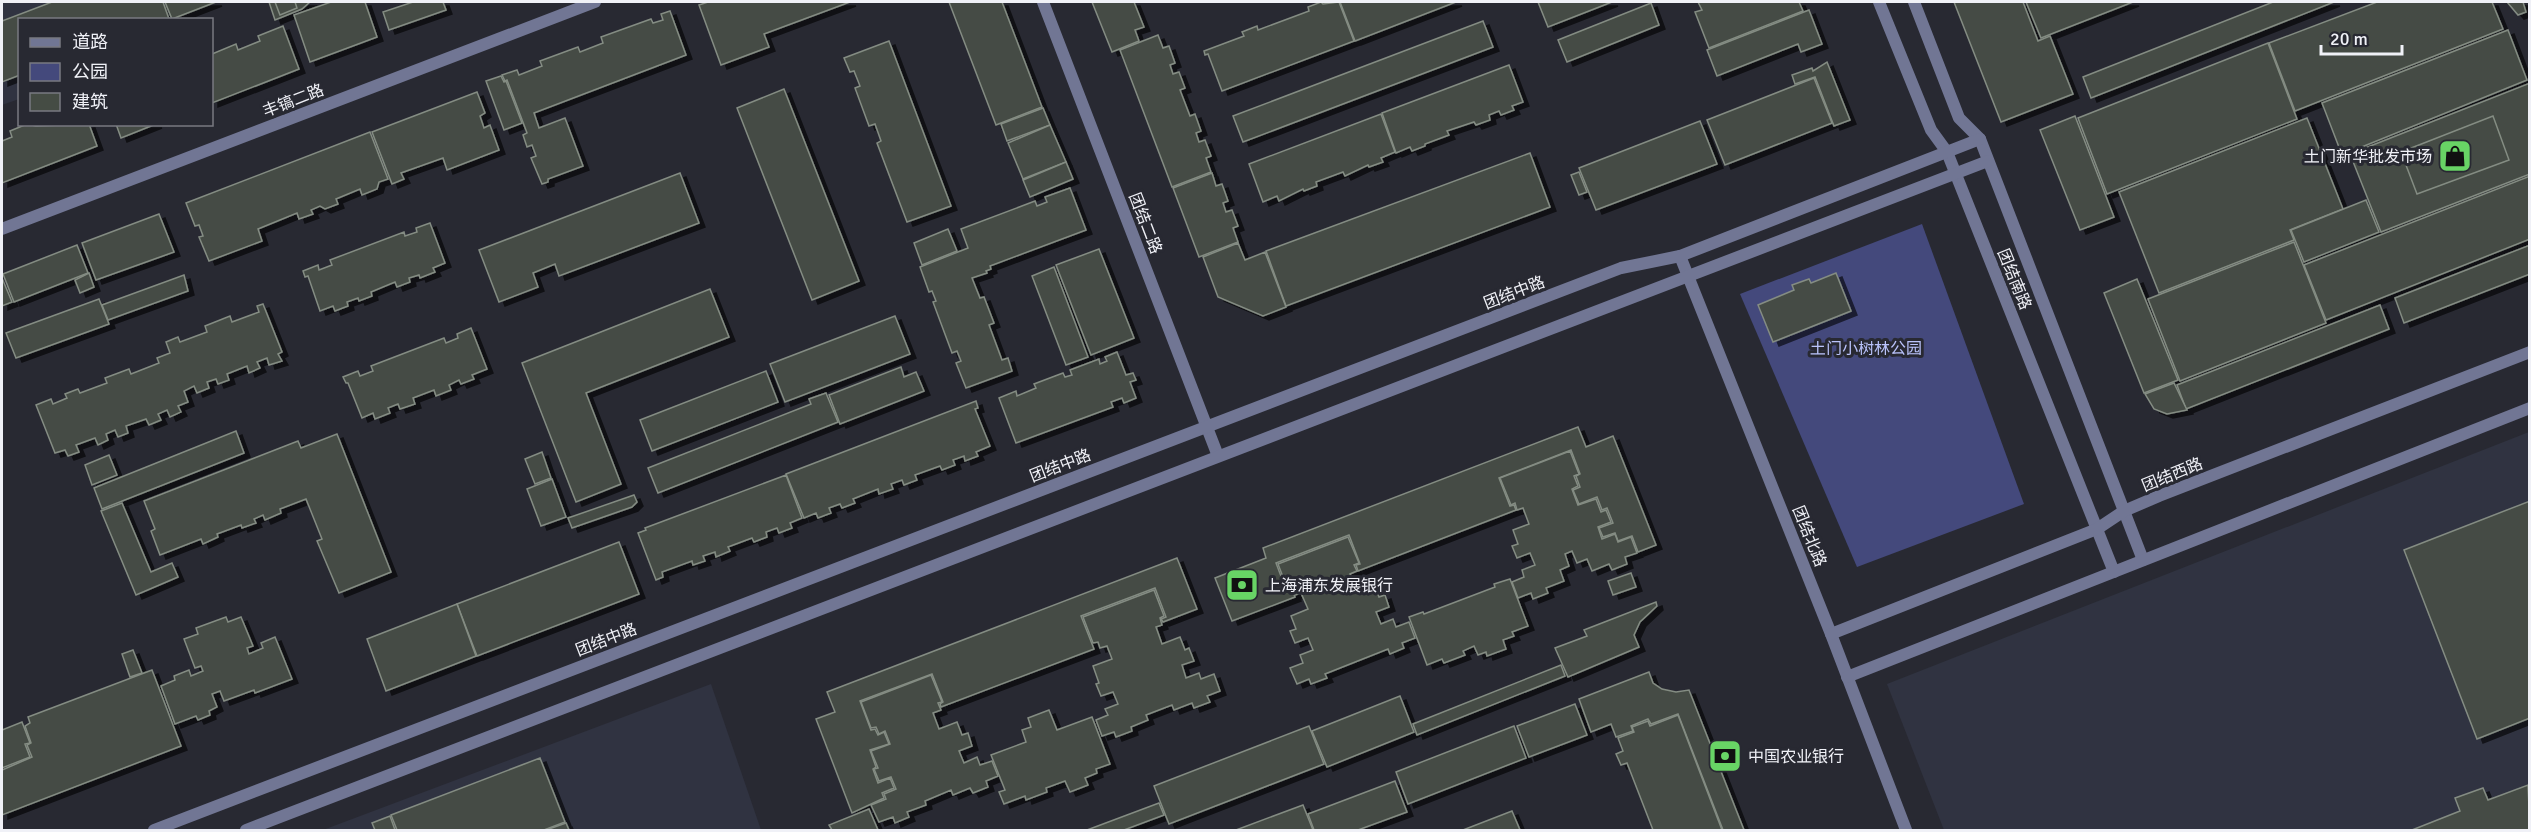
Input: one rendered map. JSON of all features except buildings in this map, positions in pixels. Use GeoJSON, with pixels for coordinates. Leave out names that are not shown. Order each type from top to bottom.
{"type":"FeatureCollection","features":[{"type":"Feature","properties":{"kind":"street","name":"丰镐二路"},"geometry":{"type":"LineString","coordinates":[[2,230],[595,2]]}},
{"type":"Feature","properties":{"kind":"street","name":"团结二路"},"geometry":{"type":"LineString","coordinates":[[1043,2],[1218,456]]}},
{"type":"Feature","properties":{"kind":"street","name":"团结南路"},"geometry":{"type":"LineString","coordinates":[[1879,2],[1931,130],[1947,152],[1956,173],[2114,572]]}},
{"type":"Feature","properties":{"kind":"street","name":"团结南路"},"geometry":{"type":"LineString","coordinates":[[1914,2],[1959,118],[1980,139],[2143,560]]}},
{"type":"Feature","properties":{"kind":"street","name":"团结中路"},"geometry":{"type":"LineString","coordinates":[[154,831],[1621,268],[1680,256],[1980,139]]}},
{"type":"Feature","properties":{"kind":"street"},"geometry":{"type":"LineString","coordinates":[[246,831],[1988,160]]}},
{"type":"Feature","properties":{"kind":"street","name":"团结北路"},"geometry":{"type":"LineString","coordinates":[[1680,256],[1831,634],[1906,831]]}},
{"type":"Feature","properties":{"kind":"street","name":"团结西路"},"geometry":{"type":"LineString","coordinates":[[1831,634],[2097,529],[2124,511],[2529,352]]}},
{"type":"Feature","properties":{"kind":"street"},"geometry":{"type":"LineString","coordinates":[[1846,677],[2529,408]]}},
{"type":"Feature","properties":{"kind":"shaded area"},"geometry":{"type":"Polygon","coordinates":[[[2,2],[169,2],[176,18],[18,18],[18,99],[2,105],[2,2]]]}},
{"type":"Feature","properties":{"kind":"shaded area"},"geometry":{"type":"Polygon","coordinates":[[[2529,432],[2529,830],[1944,830],[1887,684],[2529,432]]]}},
{"type":"Feature","properties":{"kind":"shaded area"},"geometry":{"type":"Polygon","coordinates":[[[711,684],[761,830],[323,830],[711,684]]]}},
{"type":"Feature","properties":{"kind":"green space","name":"土门小树林公园"},"geometry":{"type":"Polygon","coordinates":[[[1922,224],[2024,504],[1857,567],[1740,294],[1922,224]]]}},
{"type":"Feature","properties":{"kind":"place","name":"土门新华批发市场"},"geometry":{"type":"Point","coordinates":[2455,156]}},
{"type":"Feature","properties":{"kind":"place","name":"上海浦东发展银行"},"geometry":{"type":"Point","coordinates":[1242,585]}},
{"type":"Feature","properties":{"kind":"place","name":"中国农业银行"},"geometry":{"type":"Point","coordinates":[1725,756]}}]}
